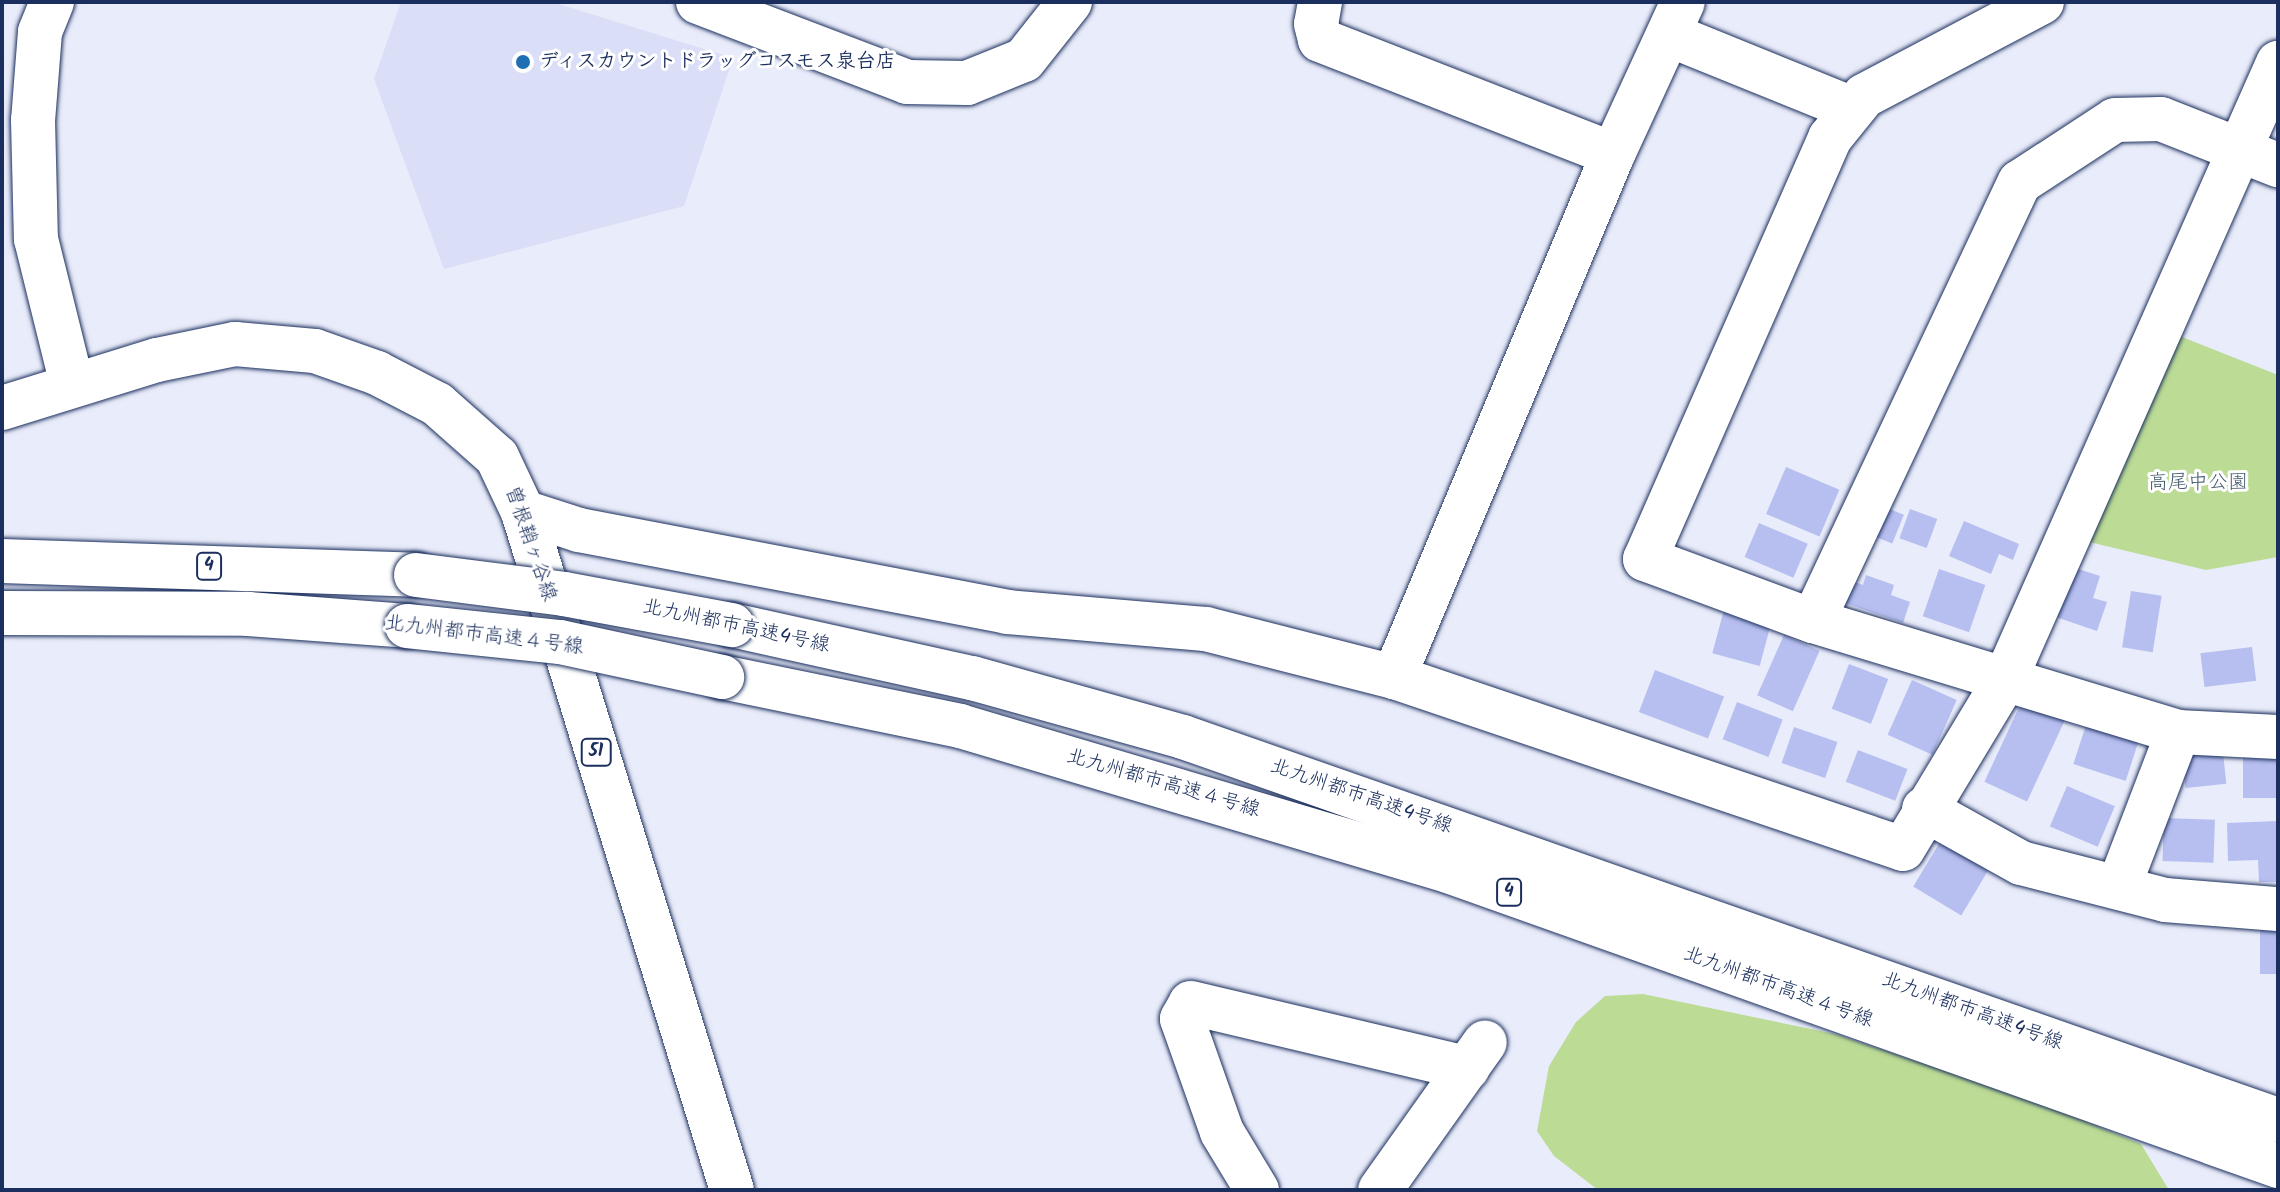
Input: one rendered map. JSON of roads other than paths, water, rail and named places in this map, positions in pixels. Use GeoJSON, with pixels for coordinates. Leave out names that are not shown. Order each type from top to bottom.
{"type":"FeatureCollection","features":[{"type":"Feature","properties":{"kind":"main road"},"geometry":{"type":"LineString","coordinates":[[52,2],[40,32],[33,120],[36,239],[72,384]]}},
{"type":"Feature","properties":{"kind":"main road"},"geometry":{"type":"LineString","coordinates":[[698,2],[907,82],[967,83],[1024,60],[1070,2]]}},
{"type":"Feature","properties":{"kind":"main road"},"geometry":{"type":"LineString","coordinates":[[1320,2],[1316,24],[1320,40],[1613,154]]}},
{"type":"Feature","properties":{"kind":"main road"},"geometry":{"type":"LineString","coordinates":[[2042,2],[1900,75],[1852,109],[1830,138],[1645,559],[1813,621],[2178,732],[2278,737]]}},
{"type":"Feature","properties":{"kind":"main road"},"geometry":{"type":"LineString","coordinates":[[1394,677],[1613,154],[1676,19],[1852,109]]}},
{"type":"Feature","properties":{"kind":"main road"},"geometry":{"type":"LineString","coordinates":[[523,512],[579,530],[1007,612],[1206,629],[1394,677],[1903,849],[1924,809],[2005,680],[2278,63]]}},
{"type":"Feature","properties":{"kind":"main road"},"geometry":{"type":"LineString","coordinates":[[1813,621],[2020,182],[2115,120],[2161,119],[2278,165]]}},
{"type":"Feature","properties":{"kind":"main road","name":"曽根鞘ヶ谷線"},"geometry":{"type":"LineString","coordinates":[[2,408],[72,384],[235,344],[315,351],[377,373],[437,404],[497,457],[523,512],[732,1190]]}},
{"type":"Feature","properties":{"kind":"main road","name":"北九州都市高速4号線"},"geometry":{"type":"LineString","coordinates":[[2,561],[416,575],[564,594],[732,625],[972,678],[1183,737],[2278,1120]]}},
{"type":"Feature","properties":{"kind":"main road","name":"北九州都市高速４号線"},"geometry":{"type":"LineString","coordinates":[[2,613],[248,614],[560,642],[960,726],[1448,871],[2278,1166]]}},
{"type":"Feature","properties":{"kind":"main road"},"geometry":{"type":"LineString","coordinates":[[2119,886],[2178,732]]}},
{"type":"Feature","properties":{"kind":"main road"},"geometry":{"type":"LineString","coordinates":[[1924,809],[2021,863],[2165,900],[2278,909]]}},
{"type":"Feature","properties":{"kind":"main road"},"geometry":{"type":"LineString","coordinates":[[1257,1190],[1222,1132],[1182,1019],[1191,1003],[1476,1055],[1380,1190]]}},
{"type":"Feature","properties":{"kind":"place","name":"ディスカウントドラッグコスモス泉台店"},"geometry":{"type":"Point","coordinates":[523,62]}},
{"type":"Feature","properties":{"kind":"park label","name":"高尾中公園"},"geometry":{"type":"Point","coordinates":[2198,483]}}]}
